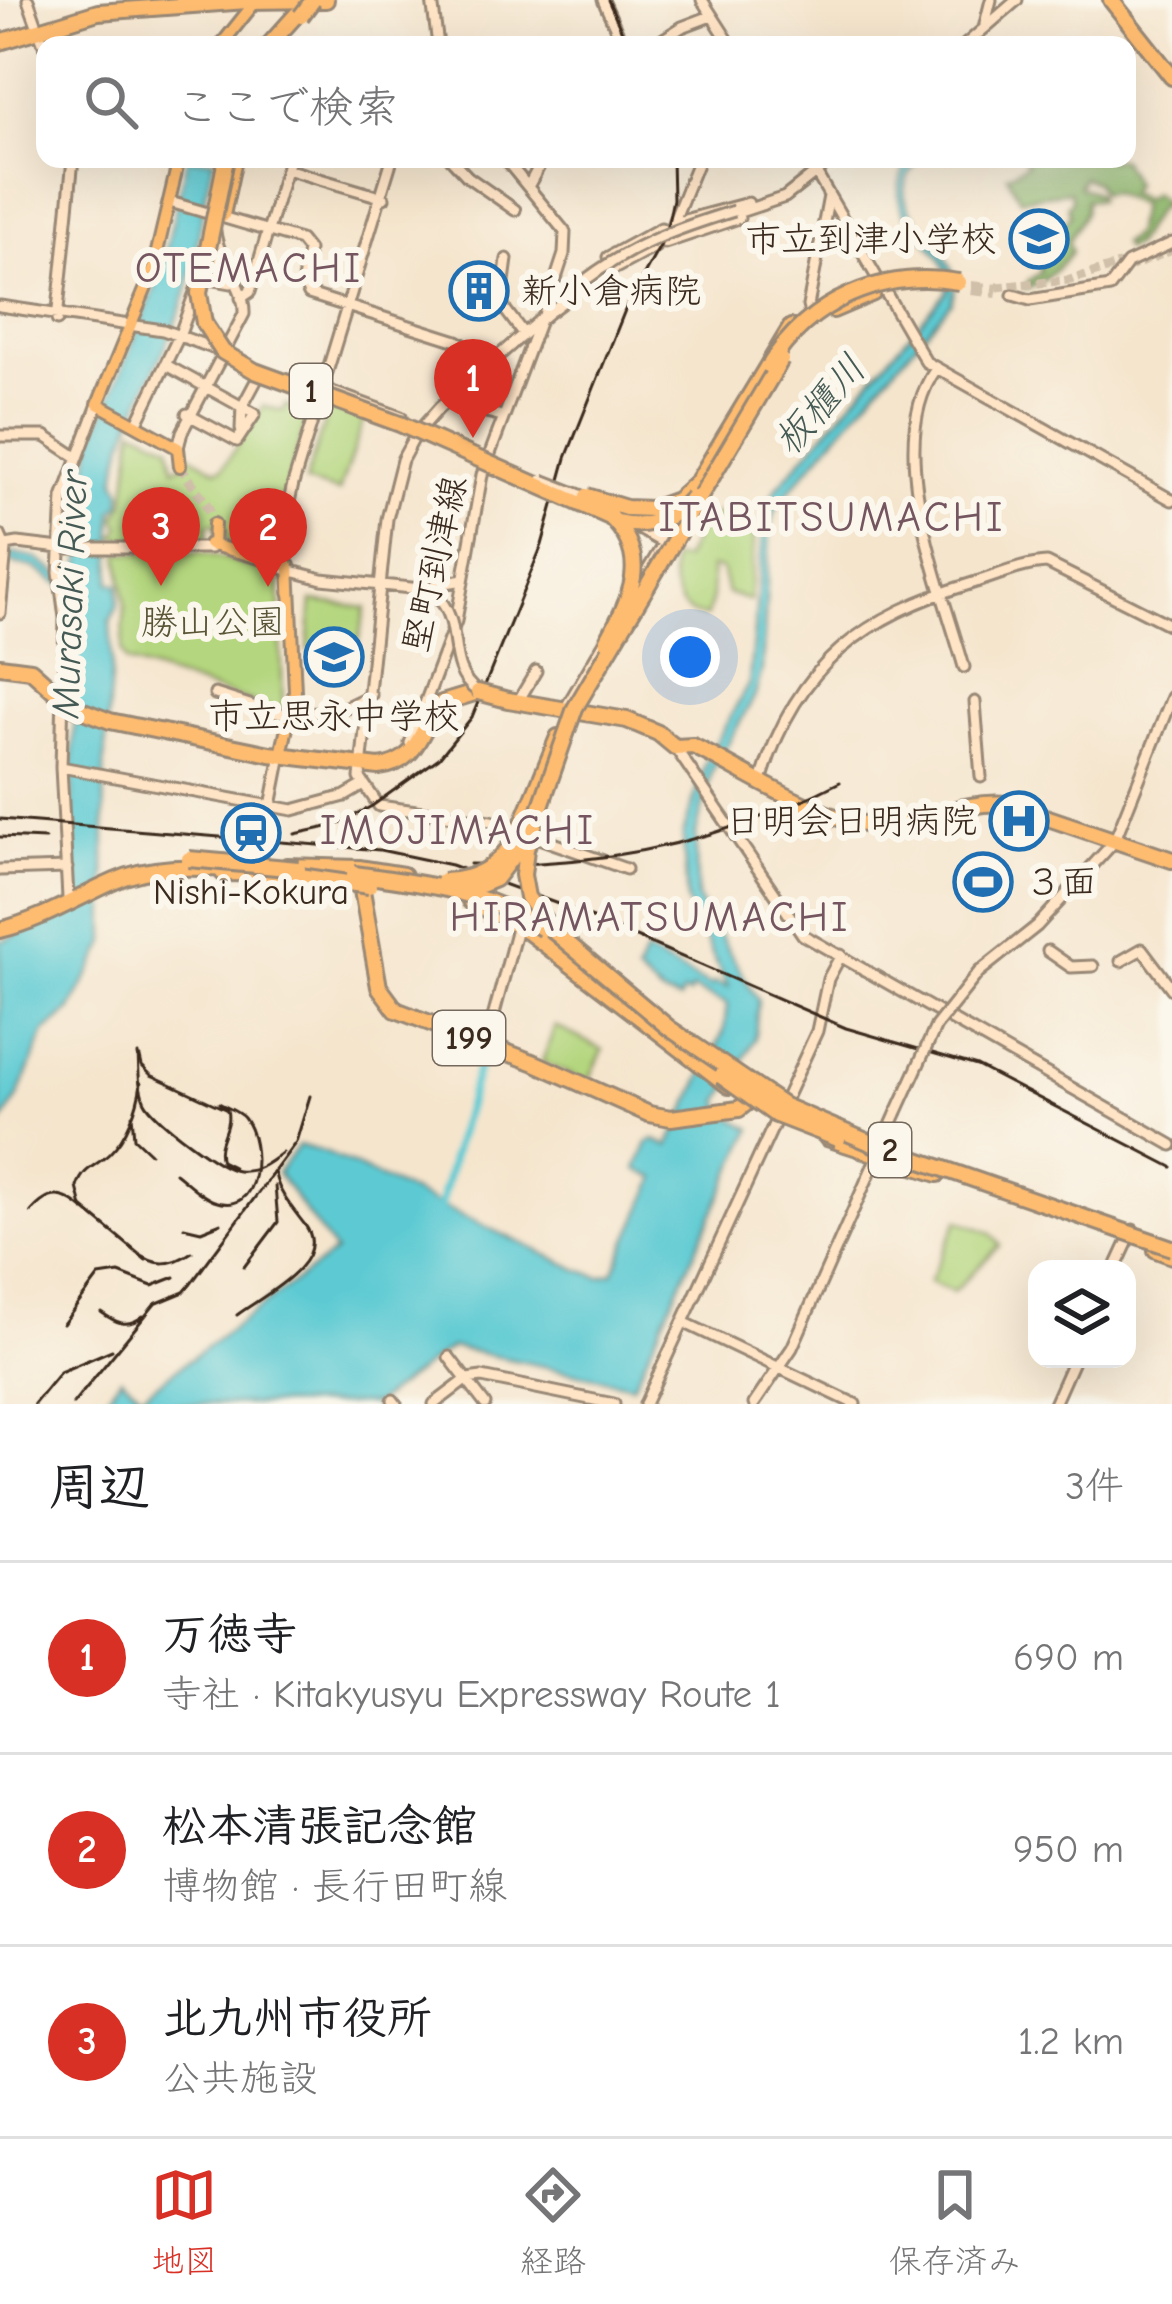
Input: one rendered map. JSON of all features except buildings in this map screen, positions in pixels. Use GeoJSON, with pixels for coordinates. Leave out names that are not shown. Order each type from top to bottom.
{"type":"FeatureCollection","features":[{"type":"Feature","properties":{"kind":"highway"},"geometry":{"type":"LineString","coordinates":[[0,40],[88,10],[208,0]]}},
{"type":"Feature","properties":{"kind":"highway"},"geometry":{"type":"LineString","coordinates":[[38,27],[98,12],[326,0]]}},
{"type":"Feature","properties":{"kind":"highway"},"geometry":{"type":"LineString","coordinates":[[1113,0],[1172,75]]}},
{"type":"Feature","properties":{"kind":"highway"},"geometry":{"type":"LineString","coordinates":[[279,36],[306,3]]}},
{"type":"Feature","properties":{"kind":"highway"},"geometry":{"type":"LineString","coordinates":[[215,210],[225,168]]}},
{"type":"Feature","properties":{"kind":"highway","name":"1"},"geometry":{"type":"LineString","coordinates":[[225,168],[204,282],[206,312],[227,349],[250,364],[597,509],[628,540],[635,570],[631,597],[575,702]]}},
{"type":"Feature","properties":{"kind":"highway","name":"1"},"geometry":{"type":"LineString","coordinates":[[575,702],[798,325],[835,301],[900,280],[965,285]]}},
{"type":"Feature","properties":{"kind":"highway"},"geometry":{"type":"LineString","coordinates":[[774,362],[781,341],[819,304],[875,287]]}},
{"type":"Feature","properties":{"kind":"highway"},"geometry":{"type":"LineString","coordinates":[[757,395],[800,335],[848,297]]}},
{"type":"Feature","properties":{"kind":"highway"},"geometry":{"type":"LineString","coordinates":[[234,361],[386,417]]}},
{"type":"Feature","properties":{"kind":"highway"},"geometry":{"type":"LineString","coordinates":[[234,361],[375,405],[444,442]]}},
{"type":"Feature","properties":{"kind":"highway","name":"1"},"geometry":{"type":"LineString","coordinates":[[498,464],[612,505],[658,508],[694,486],[757,395],[774,362]]}},
{"type":"Feature","properties":{"kind":"highway","name":"1"},"geometry":{"type":"LineString","coordinates":[[444,442],[616,522],[635,525],[664,520],[695,495],[737,425]]}},
{"type":"Feature","properties":{"kind":"highway","name":"1"},"geometry":{"type":"LineString","coordinates":[[444,442],[613,512],[640,549],[639,593],[575,702]]}},
{"type":"Feature","properties":{"kind":"highway"},"geometry":{"type":"LineString","coordinates":[[0,666],[31,670],[70,704],[110,719],[279,753],[365,763],[405,755],[434,704],[470,691],[575,702],[637,718],[665,732],[682,750]]}},
{"type":"Feature","properties":{"kind":"highway"},"geometry":{"type":"LineString","coordinates":[[190,865],[450,881],[473,877],[493,866],[514,841],[575,702]]}},
{"type":"Feature","properties":{"kind":"highway"},"geometry":{"type":"LineString","coordinates":[[575,702],[642,724],[682,750],[715,756],[852,820],[894,820],[965,801],[998,800],[1172,860]]}},
{"type":"Feature","properties":{"kind":"highway"},"geometry":{"type":"LineString","coordinates":[[552,943],[527,915],[516,891],[515,860],[560,738]]}},
{"type":"Feature","properties":{"kind":"highway"},"geometry":{"type":"LineString","coordinates":[[0,927],[149,862],[440,893],[482,886],[502,873],[519,849],[560,738]]}},
{"type":"Feature","properties":{"kind":"highway"},"geometry":{"type":"LineString","coordinates":[[560,738],[526,849],[525,890],[543,921],[633,1001]]}},
{"type":"Feature","properties":{"kind":"highway"},"geometry":{"type":"LineString","coordinates":[[715,756],[810,806],[854,823],[890,824],[987,802],[1007,804],[1092,834]]}},
{"type":"Feature","properties":{"kind":"highway"},"geometry":{"type":"LineString","coordinates":[[131,872],[190,867],[357,873],[450,886],[516,911],[585,955],[744,1092],[881,1149]]}},
{"type":"Feature","properties":{"kind":"highway","name":"2"},"geometry":{"type":"LineString","coordinates":[[357,873],[451,889],[504,907],[550,933],[749,1098],[790,1122],[1170,1251]]}},
{"type":"Feature","properties":{"kind":"highway","name":"199"},"geometry":{"type":"LineString","coordinates":[[357,873],[379,987],[403,1014],[484,1043],[649,1114],[683,1117],[725,1111],[744,1092]]}},
{"type":"Feature","properties":{"kind":"highway"},"geometry":{"type":"LineString","coordinates":[[286,874],[458,896],[512,917],[633,1001]]}},
{"type":"Feature","properties":{"kind":"highway","name":"2"},"geometry":{"type":"LineString","coordinates":[[633,1001],[784,1106],[1170,1251]]}},
{"type":"Feature","properties":{"kind":"highway"},"geometry":{"type":"LineString","coordinates":[[667,1031],[755,1098],[791,1119],[1170,1251]]}},
{"type":"Feature","properties":{"kind":"highway"},"geometry":{"type":"LineString","coordinates":[[728,1071],[778,1107],[834,1132]]}},
{"type":"Feature","properties":{"kind":"main road"},"geometry":{"type":"LineString","coordinates":[[229,36],[258,1]]}},
{"type":"Feature","properties":{"kind":"main road"},"geometry":{"type":"LineString","coordinates":[[178,168],[161,246],[134,328],[98,404],[176,447],[178,466]]}},
{"type":"Feature","properties":{"kind":"main road"},"geometry":{"type":"LineString","coordinates":[[212,524],[211,546],[286,567],[290,710],[279,753]]}},
{"type":"Feature","properties":{"kind":"main road"},"geometry":{"type":"LineString","coordinates":[[279,753],[290,710]]}},
{"type":"Feature","properties":{"kind":"street"},"geometry":{"type":"LineString","coordinates":[[28,0],[41,36]]}},
{"type":"Feature","properties":{"kind":"street"},"geometry":{"type":"LineString","coordinates":[[435,0],[440,36]]}},
{"type":"Feature","properties":{"kind":"street"},"geometry":{"type":"LineString","coordinates":[[603,0],[618,36]]}},
{"type":"Feature","properties":{"kind":"street"},"geometry":{"type":"LineString","coordinates":[[702,0],[725,36]]}},
{"type":"Feature","properties":{"kind":"street"},"geometry":{"type":"LineString","coordinates":[[987,24],[991,0]]}},
{"type":"Feature","properties":{"kind":"street"},"geometry":{"type":"LineString","coordinates":[[973,36],[1010,5]]}},
{"type":"Feature","properties":{"kind":"street"},"geometry":{"type":"LineString","coordinates":[[668,36],[711,16]]}},
{"type":"Feature","properties":{"kind":"street"},"geometry":{"type":"LineString","coordinates":[[58,318],[73,168]]}},
{"type":"Feature","properties":{"kind":"street"},"geometry":{"type":"LineString","coordinates":[[225,168],[210,231],[212,253],[241,298]]}},
{"type":"Feature","properties":{"kind":"street"},"geometry":{"type":"LineString","coordinates":[[241,298],[250,292],[287,168]]}},
{"type":"Feature","properties":{"kind":"street"},"geometry":{"type":"LineString","coordinates":[[299,168],[382,197]]}},
{"type":"Feature","properties":{"kind":"street"},"geometry":{"type":"LineString","coordinates":[[391,168],[292,507],[286,567],[381,584],[421,585],[443,600],[457,622],[461,666],[470,691]]}},
{"type":"Feature","properties":{"kind":"street"},"geometry":{"type":"LineString","coordinates":[[460,168],[515,210]]}},
{"type":"Feature","properties":{"kind":"street"},"geometry":{"type":"LineString","coordinates":[[488,366],[539,319],[564,254],[565,232],[514,168]]}},
{"type":"Feature","properties":{"kind":"street"},"geometry":{"type":"LineString","coordinates":[[529,185],[538,168]]}},
{"type":"Feature","properties":{"kind":"street"},"geometry":{"type":"LineString","coordinates":[[695,168],[673,224],[748,203]]}},
{"type":"Feature","properties":{"kind":"street","name":"堅町到津線"},"geometry":{"type":"LineString","coordinates":[[405,755],[449,644],[477,494],[539,319],[634,246],[669,230],[777,198],[813,168]]}},
{"type":"Feature","properties":{"kind":"street"},"geometry":{"type":"LineString","coordinates":[[815,168],[875,287],[914,346],[936,369],[1172,500]]}},
{"type":"Feature","properties":{"kind":"street"},"geometry":{"type":"LineString","coordinates":[[575,702],[782,356],[811,316],[829,193]]}},
{"type":"Feature","properties":{"kind":"street"},"geometry":{"type":"LineString","coordinates":[[172,203],[215,210],[296,238],[307,246],[303,281],[307,292],[457,341],[488,366]]}},
{"type":"Feature","properties":{"kind":"street"},"geometry":{"type":"LineString","coordinates":[[215,210],[222,258],[241,298],[234,361],[242,406]]}},
{"type":"Feature","properties":{"kind":"street"},"geometry":{"type":"LineString","coordinates":[[610,271],[660,245],[768,212]]}},
{"type":"Feature","properties":{"kind":"street"},"geometry":{"type":"LineString","coordinates":[[608,257],[662,228]]}},
{"type":"Feature","properties":{"kind":"street"},"geometry":{"type":"LineString","coordinates":[[1013,295],[1030,300],[1110,287],[1128,263],[1172,243]]}},
{"type":"Feature","properties":{"kind":"street"},"geometry":{"type":"LineString","coordinates":[[507,259],[502,309],[539,319]]}},
{"type":"Feature","properties":{"kind":"street"},"geometry":{"type":"LineString","coordinates":[[136,425],[202,278],[231,283]]}},
{"type":"Feature","properties":{"kind":"street"},"geometry":{"type":"LineString","coordinates":[[811,316],[875,287]]}},
{"type":"Feature","properties":{"kind":"street"},"geometry":{"type":"LineString","coordinates":[[564,298],[421,431],[397,484],[366,719],[364,785],[379,806],[476,818],[526,831],[626,869]]}},
{"type":"Feature","properties":{"kind":"street","name":"堅町到津線"},"geometry":{"type":"LineString","coordinates":[[539,319],[564,298]]}},
{"type":"Feature","properties":{"kind":"street"},"geometry":{"type":"LineString","coordinates":[[0,309],[176,336],[421,431],[626,519],[668,543]]}},
{"type":"Feature","properties":{"kind":"street"},"geometry":{"type":"LineString","coordinates":[[510,347],[525,360]]}},
{"type":"Feature","properties":{"kind":"street"},"geometry":{"type":"LineString","coordinates":[[176,447],[205,386],[234,361]]}},
{"type":"Feature","properties":{"kind":"street"},"geometry":{"type":"LineString","coordinates":[[166,365],[255,414],[237,441],[189,415]]}},
{"type":"Feature","properties":{"kind":"street"},"geometry":{"type":"LineString","coordinates":[[936,369],[918,399],[916,500],[964,667]]}},
{"type":"Feature","properties":{"kind":"street"},"geometry":{"type":"LineString","coordinates":[[464,388],[486,412],[502,416]]}},
{"type":"Feature","properties":{"kind":"street"},"geometry":{"type":"LineString","coordinates":[[72,899],[64,732],[70,704],[60,546],[63,498],[98,404]]}},
{"type":"Feature","properties":{"kind":"street"},"geometry":{"type":"LineString","coordinates":[[0,436],[36,434],[78,458]]}},
{"type":"Feature","properties":{"kind":"street"},"geometry":{"type":"LineString","coordinates":[[0,613],[3,546],[211,546]]}},
{"type":"Feature","properties":{"kind":"street"},"geometry":{"type":"LineString","coordinates":[[762,778],[777,735],[810,681],[837,651],[868,625],[943,592],[1047,563],[1172,626]]}},
{"type":"Feature","properties":{"kind":"street"},"geometry":{"type":"LineString","coordinates":[[435,585],[463,580]]}},
{"type":"Feature","properties":{"kind":"street"},"geometry":{"type":"LineString","coordinates":[[513,698],[536,670]]}},
{"type":"Feature","properties":{"kind":"street"},"geometry":{"type":"LineString","coordinates":[[215,694],[271,712],[282,719],[281,732]]}},
{"type":"Feature","properties":{"kind":"street"},"geometry":{"type":"LineString","coordinates":[[271,712],[336,712],[369,695]]}},
{"type":"Feature","properties":{"kind":"street"},"geometry":{"type":"LineString","coordinates":[[754,1404],[780,1370],[936,1026],[979,972],[1037,926],[1114,842],[1172,697]]}},
{"type":"Feature","properties":{"kind":"street"},"geometry":{"type":"LineString","coordinates":[[975,702],[981,776]]}},
{"type":"Feature","properties":{"kind":"street"},"geometry":{"type":"LineString","coordinates":[[349,730],[366,719]]}},
{"type":"Feature","properties":{"kind":"street"},"geometry":{"type":"LineString","coordinates":[[682,750],[797,924],[813,939],[1172,1142]]}},
{"type":"Feature","properties":{"kind":"street"},"geometry":{"type":"LineString","coordinates":[[268,806],[279,753]]}},
{"type":"Feature","properties":{"kind":"street"},"geometry":{"type":"LineString","coordinates":[[66,767],[302,809],[364,785]]}},
{"type":"Feature","properties":{"kind":"street"},"geometry":{"type":"LineString","coordinates":[[520,888],[526,831]]}},
{"type":"Feature","properties":{"kind":"street"},"geometry":{"type":"LineString","coordinates":[[0,870],[67,868]]}},
{"type":"Feature","properties":{"kind":"street"},"geometry":{"type":"LineString","coordinates":[[484,1043],[517,928]]}},
{"type":"Feature","properties":{"kind":"street"},"geometry":{"type":"LineString","coordinates":[[1121,961],[1142,949],[1172,988]]}},
{"type":"Feature","properties":{"kind":"street"},"geometry":{"type":"LineString","coordinates":[[1048,951],[1071,967],[1093,966]]}},
{"type":"Feature","properties":{"kind":"street"},"geometry":{"type":"LineString","coordinates":[[645,1404],[822,1018],[828,979],[840,957]]}},
{"type":"Feature","properties":{"kind":"street"},"geometry":{"type":"LineString","coordinates":[[1119,1260],[1131,1235]]}},
{"type":"Feature","properties":{"kind":"street"},"geometry":{"type":"LineString","coordinates":[[683,1322],[855,1404]]}},
{"type":"Feature","properties":{"kind":"street"},"geometry":{"type":"LineString","coordinates":[[449,1357],[485,1404]]}},
{"type":"Feature","properties":{"kind":"street"},"geometry":{"type":"LineString","coordinates":[[1054,1404],[1071,1368]]}},
{"type":"Feature","properties":{"kind":"street"},"geometry":{"type":"LineString","coordinates":[[434,1404],[467,1379],[482,1377],[575,1400],[614,1404]]}},
{"type":"Feature","properties":{"kind":"green space"},"geometry":{"type":"Polygon","coordinates":[[[1020,168],[1126,168],[1134,184],[1128,192],[1144,200],[1153,193],[1171,210],[1157,209],[1134,245],[1125,250],[1122,244],[1133,235],[1140,205],[1110,192],[1101,194],[1095,182],[1083,177],[1079,186],[1097,194],[1098,200],[1086,200],[1085,212],[1068,241],[1071,252],[1044,279],[1025,289],[1041,272],[1039,264],[1030,264],[1051,253],[1051,242],[1070,215],[1072,201],[1070,191],[1020,199],[1007,175],[1020,168]]]}},
{"type":"Feature","properties":{"kind":"green space","name":"勝山公園"},"geometry":{"type":"Polygon","coordinates":[[[285,405],[309,413],[286,488],[278,551],[272,555],[229,544],[223,522],[217,538],[215,523],[208,525],[208,537],[203,538],[115,538],[120,527],[116,517],[125,502],[134,428],[170,445],[174,468],[183,465],[180,457],[185,452],[217,470],[223,468],[263,406],[283,411],[285,405]]]}},
{"type":"Feature","properties":{"kind":"green space"},"geometry":{"type":"Polygon","coordinates":[[[333,408],[364,419],[339,492],[305,482],[328,411],[333,408]]]}},
{"type":"Feature","properties":{"kind":"green space"},"geometry":{"type":"Polygon","coordinates":[[[730,512],[755,526],[750,601],[727,593],[721,569],[711,567],[707,616],[697,615],[678,598],[672,559],[684,559],[705,517],[730,512]]]}},
{"type":"Feature","properties":{"kind":"green space","name":"勝山公園"},"geometry":{"type":"Polygon","coordinates":[[[200,552],[279,573],[283,707],[273,709],[127,662],[122,652],[125,605],[119,553],[200,552]]]}},
{"type":"Feature","properties":{"kind":"green space"},"geometry":{"type":"Polygon","coordinates":[[[312,601],[366,608],[357,646],[336,654],[308,650],[312,601]]]}},
{"type":"Feature","properties":{"kind":"green space"},"geometry":{"type":"Polygon","coordinates":[[[555,1026],[603,1050],[588,1082],[542,1062],[555,1026]]]}},
{"type":"Feature","properties":{"kind":"green space"},"geometry":{"type":"Polygon","coordinates":[[[958,1220],[991,1233],[1000,1245],[953,1292],[929,1282],[958,1220]]]}},
{"type":"Feature","properties":{"kind":"water"},"geometry":{"type":"Polygon","coordinates":[[[185,168],[212,168],[185,297],[127,433],[116,481],[122,491],[121,504],[113,512],[111,583],[119,584],[118,605],[110,621],[112,663],[104,769],[106,943],[70,1011],[45,1032],[0,1127],[0,942],[73,910],[72,777],[80,602],[35,568],[7,562],[8,553],[36,558],[75,585],[80,582],[84,492],[92,443],[160,276],[185,168]]]}},
{"type":"Feature","properties":{"kind":"water"},"geometry":{"type":"Polygon","coordinates":[[[905,168],[915,168],[907,179],[905,197],[948,261],[954,280],[951,302],[775,511],[762,670],[755,696],[712,771],[696,833],[697,898],[758,1000],[755,1039],[720,1102],[727,1115],[752,1129],[633,1385],[451,1347],[374,1404],[101,1404],[121,1377],[142,1395],[335,1252],[277,1173],[299,1145],[326,1153],[582,1271],[600,1277],[613,1273],[656,1178],[637,1169],[648,1143],[654,1140],[669,1146],[724,1031],[727,1004],[692,989],[679,1000],[662,995],[637,973],[645,953],[711,986],[728,987],[687,902],[683,835],[706,761],[749,683],[766,506],[947,291],[939,257],[906,217],[900,182],[905,168]]]}},
{"type":"Feature","properties":{"kind":"waterway"},"geometry":{"type":"LineString","coordinates":[[456,1142],[484,1048]]}},
{"type":"Feature","properties":{"kind":"waterway"},"geometry":{"type":"LineString","coordinates":[[440,1206],[455,1147]]}},
{"type":"Feature","properties":{"kind":"tunnel"},"geometry":{"type":"LineString","coordinates":[[1127,268],[1172,250]]}},
{"type":"Feature","properties":{"kind":"tunnel"},"geometry":{"type":"LineString","coordinates":[[997,287],[1070,280],[1132,261]]}},
{"type":"Feature","properties":{"kind":"tunnel"},"geometry":{"type":"LineString","coordinates":[[971,288],[997,291]]}},
{"type":"Feature","properties":{"kind":"tunnel"},"geometry":{"type":"LineString","coordinates":[[180,466],[214,524]]}},
{"type":"Feature","properties":{"kind":"railway"},"geometry":{"type":"LineString","coordinates":[[608,0],[624,36]]}},
{"type":"Feature","properties":{"kind":"railway"},"geometry":{"type":"LineString","coordinates":[[295,834],[337,825],[372,806],[439,758],[472,717],[542,545],[566,458],[627,305],[665,237],[673,199],[672,168]]}},
{"type":"Feature","properties":{"kind":"railway"},"geometry":{"type":"LineString","coordinates":[[470,864],[567,861],[661,847],[752,821],[840,782]]}},
{"type":"Feature","properties":{"kind":"railway"},"geometry":{"type":"LineString","coordinates":[[0,819],[380,850],[451,865],[569,908],[846,1028],[977,1066],[1172,1167]]}},
{"type":"Feature","properties":{"kind":"railway"},"geometry":{"type":"LineString","coordinates":[[0,837],[45,839]]}},
{"type":"Feature","properties":{"kind":"railway"},"geometry":{"type":"LineString","coordinates":[[138,1054],[145,1102],[203,1153],[238,1171],[262,1166],[282,1153]]}},
{"type":"Feature","properties":{"kind":"railway"},"geometry":{"type":"LineString","coordinates":[[140,1057],[151,1075],[227,1110],[219,1154],[221,1161],[233,1167]]}},
{"type":"Feature","properties":{"kind":"railway"},"geometry":{"type":"LineString","coordinates":[[141,1083],[121,1139],[77,1187],[82,1207],[146,1260]]}},
{"type":"Feature","properties":{"kind":"railway"},"geometry":{"type":"LineString","coordinates":[[73,1404],[155,1304],[190,1285],[296,1142],[310,1096]]}},
{"type":"Feature","properties":{"kind":"railway"},"geometry":{"type":"LineString","coordinates":[[175,1173],[214,1201],[230,1203],[242,1199],[250,1189],[256,1160],[250,1129],[242,1116],[219,1103]]}},
{"type":"Feature","properties":{"kind":"railway"},"geometry":{"type":"LineString","coordinates":[[132,1115],[134,1138],[150,1153]]}},
{"type":"Feature","properties":{"kind":"railway"},"geometry":{"type":"LineString","coordinates":[[237,1315],[291,1277],[310,1252],[305,1225],[283,1195],[275,1174]]}},
{"type":"Feature","properties":{"kind":"railway"},"geometry":{"type":"LineString","coordinates":[[244,1267],[278,1222],[275,1186]]}},
{"type":"Feature","properties":{"kind":"railway"},"geometry":{"type":"LineString","coordinates":[[31,1212],[57,1196],[84,1210]]}},
{"type":"Feature","properties":{"kind":"railway"},"geometry":{"type":"LineString","coordinates":[[184,1227],[201,1231],[221,1223]]}},
{"type":"Feature","properties":{"kind":"railway"},"geometry":{"type":"LineString","coordinates":[[136,1252],[164,1263],[192,1252]]}},
{"type":"Feature","properties":{"kind":"railway"},"geometry":{"type":"LineString","coordinates":[[63,1324],[99,1276],[119,1273],[152,1286],[175,1277]]}},
{"type":"Feature","properties":{"kind":"railway"},"geometry":{"type":"LineString","coordinates":[[101,1312],[122,1323],[143,1316]]}},
{"type":"Feature","properties":{"kind":"railway"},"geometry":{"type":"LineString","coordinates":[[34,1404],[60,1372],[112,1350]]}},
{"type":"Feature","properties":{"kind":"place","name":"市立到津小学校"},"geometry":{"type":"Point","coordinates":[1039,239]}},
{"type":"Feature","properties":{"kind":"place","name":"新小倉病院"},"geometry":{"type":"Point","coordinates":[479,291]}},
{"type":"Feature","properties":{"kind":"place","name":"万徳寺"},"geometry":{"type":"Point","coordinates":[473,438]}},
{"type":"Feature","properties":{"kind":"place","name":"北九州市役所"},"geometry":{"type":"Point","coordinates":[161,586]}},
{"type":"Feature","properties":{"kind":"place","name":"松本清張記念館"},"geometry":{"type":"Point","coordinates":[268,587]}},
{"type":"Feature","properties":{"kind":"place","name":"市立思永中学校"},"geometry":{"type":"Point","coordinates":[334,657]}},
{"type":"Feature","properties":{"kind":"place","name":"日明会日明病院"},"geometry":{"type":"Point","coordinates":[1019,821]}},
{"type":"Feature","properties":{"kind":"place","name":"Nishi-Kokura"},"geometry":{"type":"Point","coordinates":[251,833]}},
{"type":"Feature","properties":{"kind":"place","name":"３面"},"geometry":{"type":"Point","coordinates":[983,882]}},
{"type":"Feature","properties":{"kind":"district","name":"OTEMACHI"},"geometry":{"type":"Point","coordinates":[249,268]}},
{"type":"Feature","properties":{"kind":"district","name":"ITABITSUMACHI"},"geometry":{"type":"Point","coordinates":[832,517]}},
{"type":"Feature","properties":{"kind":"district","name":"IMOJIMACHI"},"geometry":{"type":"Point","coordinates":[458,830]}},
{"type":"Feature","properties":{"kind":"district","name":"HIRAMATSUMACHI"},"geometry":{"type":"Point","coordinates":[650,917]}},
{"type":"Feature","properties":{"kind":"water label","name":"板櫃川"},"geometry":{"type":"Point","coordinates":[820,405]}},
{"type":"Feature","properties":{"kind":"water label","name":"Murasaki River"},"geometry":{"type":"Point","coordinates":[70,594]}}]}
